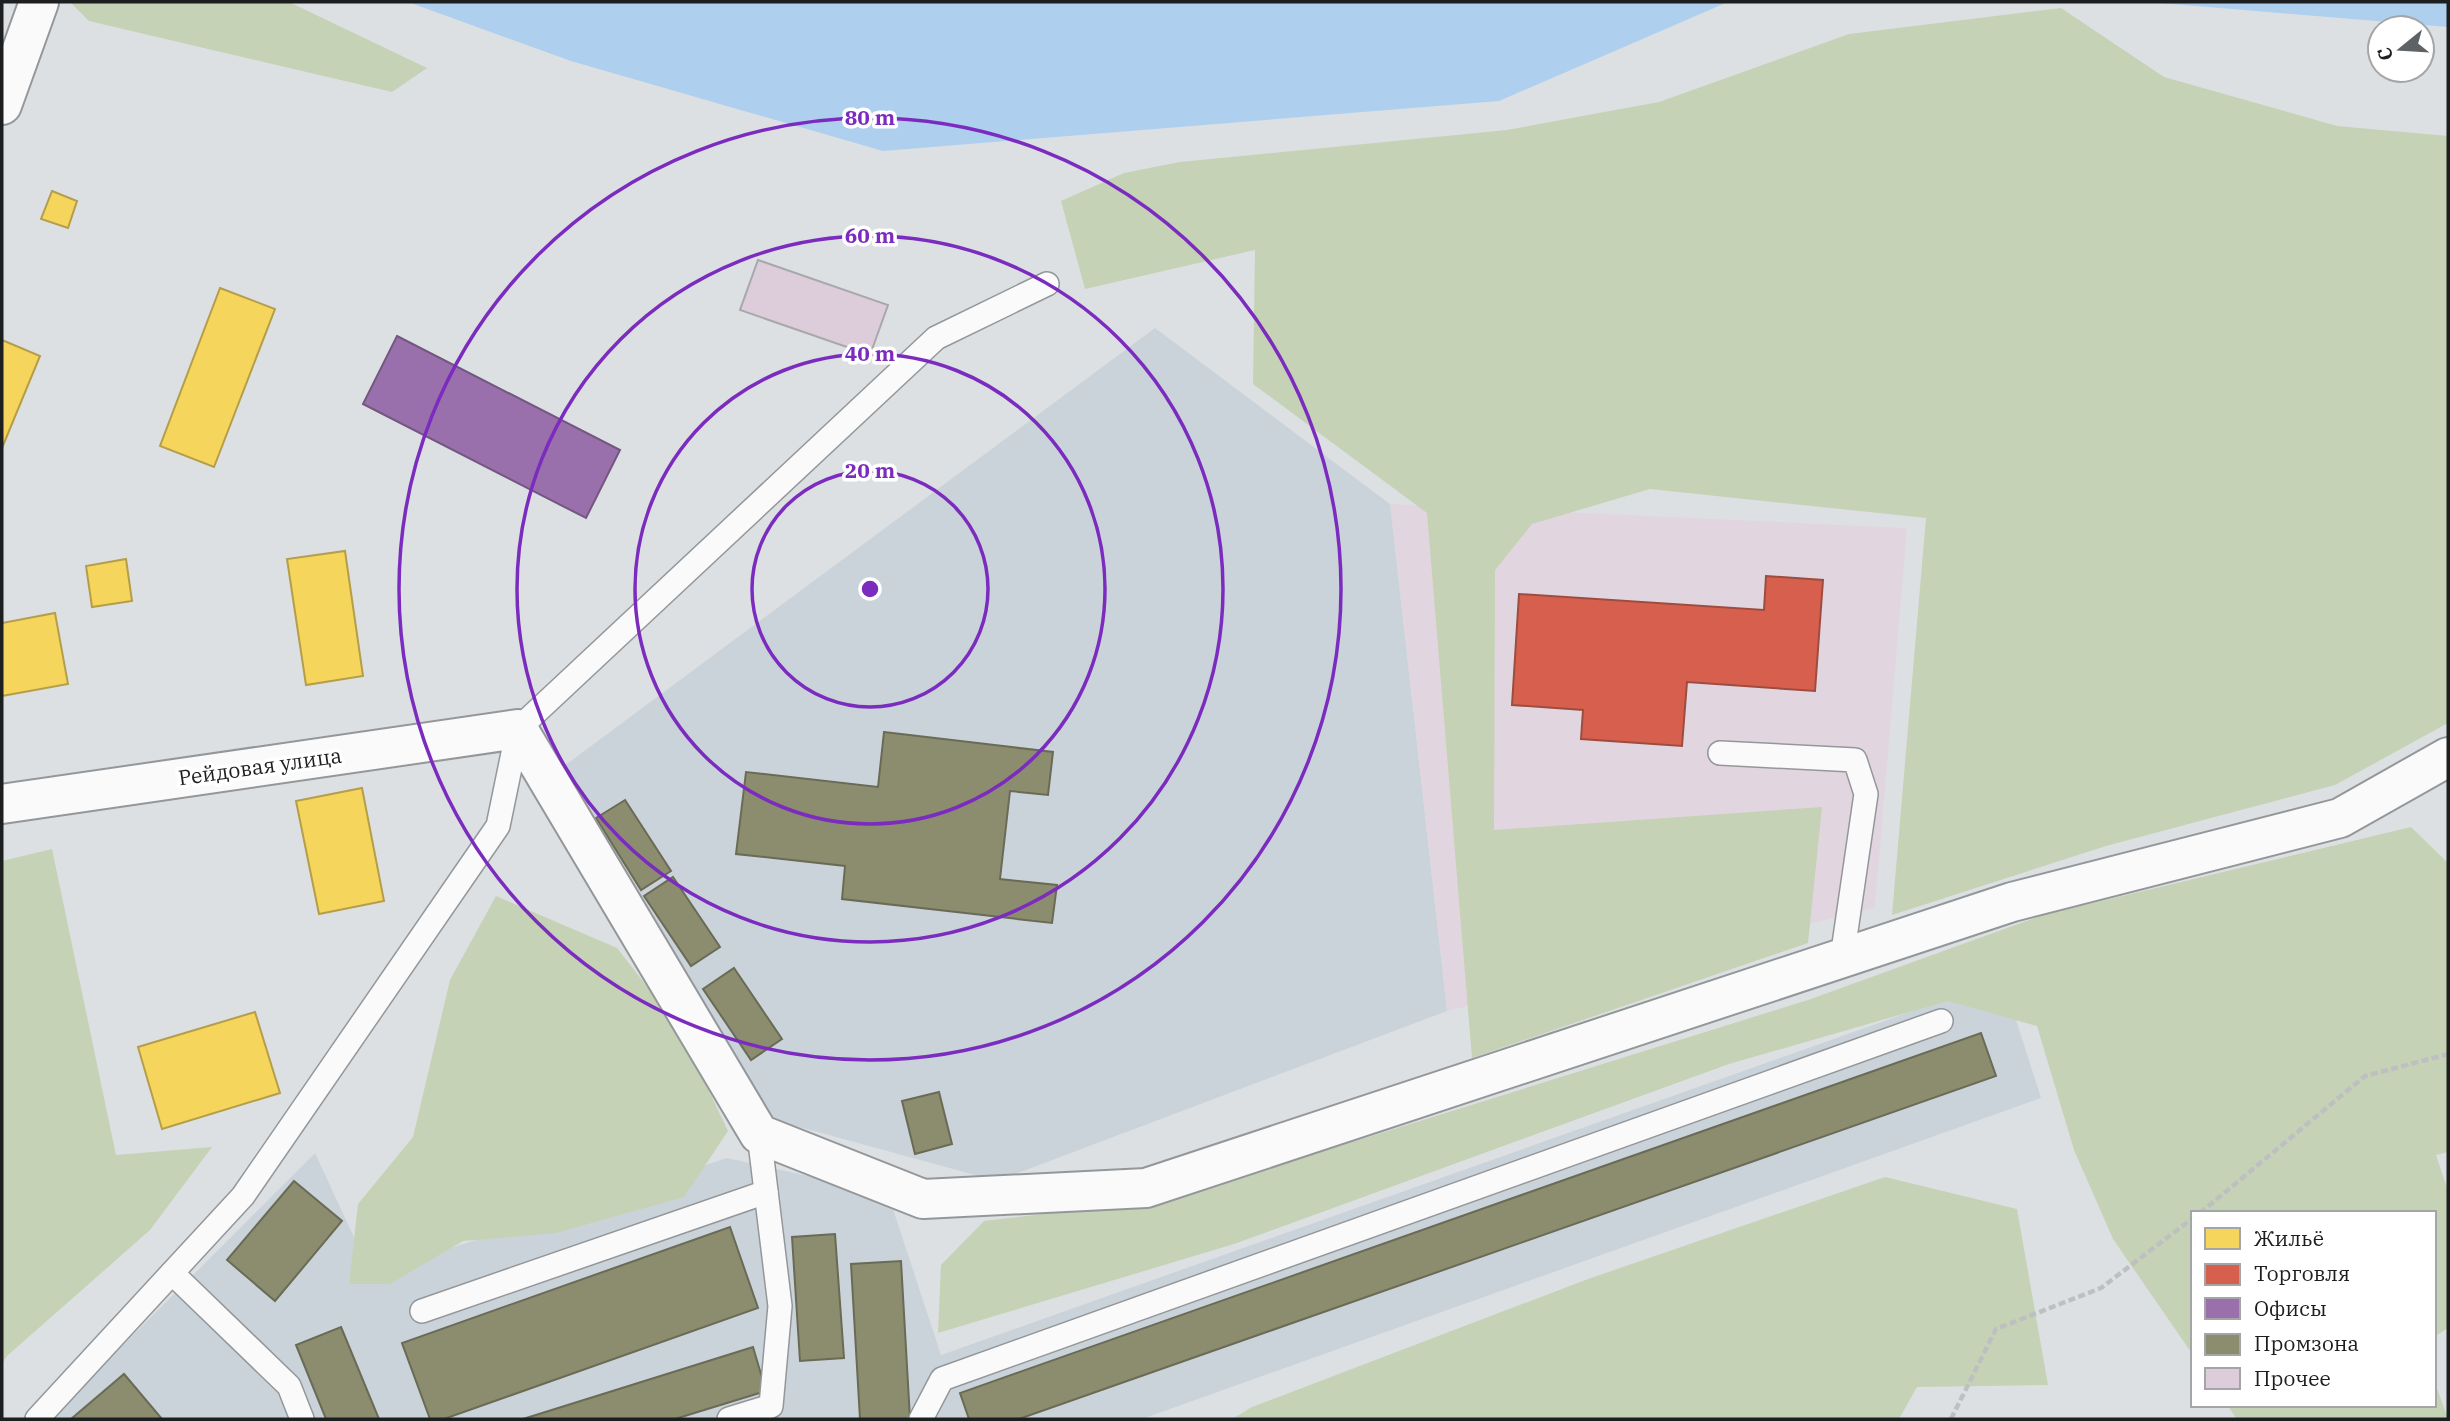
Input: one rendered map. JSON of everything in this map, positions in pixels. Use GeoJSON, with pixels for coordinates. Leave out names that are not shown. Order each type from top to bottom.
{"type":"FeatureCollection","features":[{"type":"Feature","properties":{"kind":"street"},"geometry":{"type":"LineString","coordinates":[[2,105],[39,2]]}},
{"type":"Feature","properties":{"kind":"street"},"geometry":{"type":"LineString","coordinates":[[518,729],[759,1134],[923,1199],[1146,1188],[2012,902],[2340,818],[2448,757]]}},
{"type":"Feature","properties":{"kind":"street","name":"Рейдовая улица"},"geometry":{"type":"LineString","coordinates":[[2,804],[518,729]]}},
{"type":"Feature","properties":{"kind":"lane"},"geometry":{"type":"LineString","coordinates":[[37,1419],[243,1196],[498,826],[518,729],[936,338],[1048,284]]}},
{"type":"Feature","properties":{"kind":"lane"},"geometry":{"type":"LineString","coordinates":[[1720,753],[1855,760],[1866,794],[1842,958]]}},
{"type":"Feature","properties":{"kind":"lane"},"geometry":{"type":"LineString","coordinates":[[921,1419],[942,1379],[1941,1021]]}},
{"type":"Feature","properties":{"kind":"lane"},"geometry":{"type":"LineString","coordinates":[[729,1419],[778,1413],[780,1306],[759,1134]]}},
{"type":"Feature","properties":{"kind":"lane"},"geometry":{"type":"LineString","coordinates":[[422,1311],[766,1192]]}},
{"type":"Feature","properties":{"kind":"lane"},"geometry":{"type":"LineString","coordinates":[[172,1273],[289,1386],[302,1419]]}},
{"type":"Feature","properties":{"kind":"path"},"geometry":{"type":"LineString","coordinates":[[2202,1211],[2365,1076],[2448,1054]]}},
{"type":"Feature","properties":{"kind":"path"},"geometry":{"type":"LineString","coordinates":[[1951,1419],[1996,1329],[2101,1288],[2191,1220]]}},
{"type":"Feature","properties":{"kind":"shaded area"},"geometry":{"type":"Polygon","coordinates":[[[1155,328],[1390,504],[1447,1011],[997,1181],[774,1120],[560,769],[1155,328]]]}},
{"type":"Feature","properties":{"kind":"shaded area"},"geometry":{"type":"Polygon","coordinates":[[[1390,504],[1907,528],[1875,908],[1447,1011],[1390,504]]]}},
{"type":"Feature","properties":{"kind":"shaded area"},"geometry":{"type":"Polygon","coordinates":[[[2003,979],[2041,1098],[1142,1419],[49,1419],[315,1153],[371,1274],[727,1158],[888,1194],[941,1355],[2003,979]]]}},
{"type":"Feature","properties":{"kind":"green space"},"geometry":{"type":"Polygon","coordinates":[[[70,2],[289,2],[427,68],[392,92],[89,21],[70,2]]]}},
{"type":"Feature","properties":{"kind":"green space"},"geometry":{"type":"Polygon","coordinates":[[[2061,8],[2164,77],[2337,126],[2448,136],[2448,723],[2335,785],[2106,846],[1892,915],[1926,518],[1650,489],[1532,524],[1495,570],[1494,830],[1822,807],[1808,943],[1472,1058],[1427,513],[1253,384],[1255,250],[1085,289],[1061,201],[1124,173],[1180,162],[1507,130],[1659,102],[1849,34],[2061,8]]]}},
{"type":"Feature","properties":{"kind":"green space"},"geometry":{"type":"Polygon","coordinates":[[[2411,827],[2448,863],[2448,1152],[2436,1155],[2448,1191],[2448,1328],[2436,1336],[2436,1211],[2191,1211],[2191,1352],[2113,1239],[2074,1150],[2037,1026],[1948,1001],[1729,1064],[1234,1244],[938,1333],[941,1265],[984,1221],[1170,1199],[1808,1000],[2043,915],[2411,827]]]}},
{"type":"Feature","properties":{"kind":"green space"},"geometry":{"type":"Polygon","coordinates":[[[52,849],[116,1155],[212,1147],[150,1230],[7,1356],[2,1364],[2,861],[52,849]]]}},
{"type":"Feature","properties":{"kind":"green space"},"geometry":{"type":"Polygon","coordinates":[[[496,896],[617,948],[678,1026],[728,1131],[684,1197],[556,1233],[463,1241],[390,1284],[349,1284],[358,1204],[413,1137],[450,980],[496,896]]]}},
{"type":"Feature","properties":{"kind":"green space"},"geometry":{"type":"Polygon","coordinates":[[[1885,1177],[2017,1209],[2048,1385],[1917,1387],[1899,1419],[1232,1419],[1252,1407],[1588,1279],[1885,1177]]]}},
{"type":"Feature","properties":{"kind":"green space"},"geometry":{"type":"Polygon","coordinates":[[[2436,1386],[2448,1419],[2237,1419],[2228,1407],[2436,1407],[2436,1386]]]}},
{"type":"Feature","properties":{"kind":"water"},"geometry":{"type":"Polygon","coordinates":[[[408,2],[1728,2],[1499,101],[883,151],[571,61],[408,2]]]}},
{"type":"Feature","properties":{"kind":"water"},"geometry":{"type":"Polygon","coordinates":[[[2148,2],[2448,2],[2448,27],[2436,26],[2436,14],[2366,14],[2366,20],[2148,2]]]}},
{"type":"Feature","properties":{"kind":"building: Жильё"},"geometry":{"type":"Polygon","coordinates":[[[52,191],[77,201],[68,228],[41,219],[52,191]]]}},
{"type":"Feature","properties":{"kind":"building: Жильё"},"geometry":{"type":"Polygon","coordinates":[[[220,288],[275,309],[214,467],[160,446],[220,288]]]}},
{"type":"Feature","properties":{"kind":"building: Жильё"},"geometry":{"type":"Polygon","coordinates":[[[2,340],[40,356],[2,448],[2,340]]]}},
{"type":"Feature","properties":{"kind":"building: Жильё"},"geometry":{"type":"Polygon","coordinates":[[[345,551],[363,676],[306,685],[287,559],[345,551]]]}},
{"type":"Feature","properties":{"kind":"building: Жильё"},"geometry":{"type":"Polygon","coordinates":[[[126,559],[132,601],[92,607],[86,566],[126,559]]]}},
{"type":"Feature","properties":{"kind":"building: Жильё"},"geometry":{"type":"Polygon","coordinates":[[[55,613],[68,684],[2,696],[2,623],[55,613]]]}},
{"type":"Feature","properties":{"kind":"building: Жильё"},"geometry":{"type":"Polygon","coordinates":[[[362,788],[384,901],[319,914],[296,801],[362,788]]]}},
{"type":"Feature","properties":{"kind":"building: Жильё"},"geometry":{"type":"Polygon","coordinates":[[[255,1012],[280,1093],[162,1129],[138,1047],[255,1012]]]}},
{"type":"Feature","properties":{"kind":"building: Торговля"},"geometry":{"type":"Polygon","coordinates":[[[1766,576],[1823,580],[1815,691],[1687,682],[1682,746],[1581,739],[1583,710],[1512,705],[1519,594],[1764,610],[1766,576]]]}},
{"type":"Feature","properties":{"kind":"building: Офисы"},"geometry":{"type":"Polygon","coordinates":[[[397,336],[620,450],[586,518],[363,404],[397,336]]]}},
{"type":"Feature","properties":{"kind":"building: Промзона"},"geometry":{"type":"Polygon","coordinates":[[[884,732],[1053,752],[1048,795],[1010,791],[1000,879],[1057,885],[1052,923],[842,899],[845,866],[736,854],[746,772],[878,787],[884,732]]]}},
{"type":"Feature","properties":{"kind":"building: Промзона"},"geometry":{"type":"Polygon","coordinates":[[[625,800],[671,871],[641,890],[596,818],[625,800]]]}},
{"type":"Feature","properties":{"kind":"building: Промзона"},"geometry":{"type":"Polygon","coordinates":[[[673,877],[720,947],[691,966],[644,896],[673,877]]]}},
{"type":"Feature","properties":{"kind":"building: Промзона"},"geometry":{"type":"Polygon","coordinates":[[[734,968],[782,1039],[751,1060],[703,989],[734,968]]]}},
{"type":"Feature","properties":{"kind":"building: Промзона"},"geometry":{"type":"Polygon","coordinates":[[[1981,1033],[1996,1076],[1019,1419],[969,1419],[960,1393],[1981,1033]]]}},
{"type":"Feature","properties":{"kind":"building: Промзона"},"geometry":{"type":"Polygon","coordinates":[[[939,1092],[952,1144],[915,1154],[902,1101],[939,1092]]]}},
{"type":"Feature","properties":{"kind":"building: Промзона"},"geometry":{"type":"Polygon","coordinates":[[[294,1181],[342,1221],[275,1301],[227,1260],[294,1181]]]}},
{"type":"Feature","properties":{"kind":"building: Промзона"},"geometry":{"type":"Polygon","coordinates":[[[730,1227],[758,1308],[444,1419],[430,1419],[402,1343],[730,1227]]]}},
{"type":"Feature","properties":{"kind":"building: Промзона"},"geometry":{"type":"Polygon","coordinates":[[[835,1234],[844,1358],[800,1361],[792,1237],[835,1234]]]}},
{"type":"Feature","properties":{"kind":"building: Промзона"},"geometry":{"type":"Polygon","coordinates":[[[901,1261],[910,1419],[860,1419],[851,1264],[901,1261]]]}},
{"type":"Feature","properties":{"kind":"building: Промзона"},"geometry":{"type":"Polygon","coordinates":[[[341,1327],[379,1419],[326,1419],[296,1345],[341,1327]]]}},
{"type":"Feature","properties":{"kind":"building: Промзона"},"geometry":{"type":"Polygon","coordinates":[[[753,1347],[766,1391],[675,1419],[523,1419],[753,1347]]]}},
{"type":"Feature","properties":{"kind":"building: Промзона"},"geometry":{"type":"Polygon","coordinates":[[[124,1374],[162,1419],[71,1419],[124,1374]]]}},
{"type":"Feature","properties":{"kind":"building: Прочее"},"geometry":{"type":"Polygon","coordinates":[[[758,260],[888,305],[870,355],[740,310],[758,260]]]}}]}
